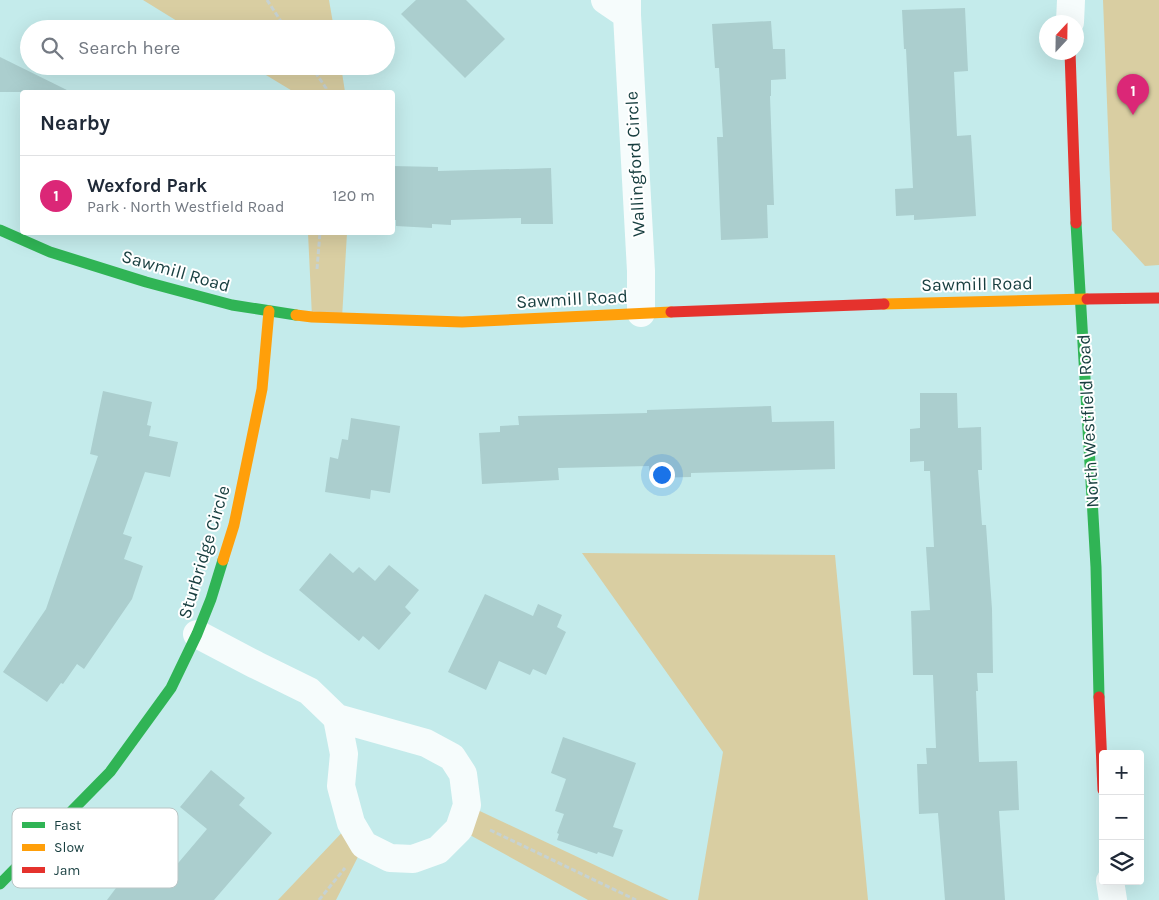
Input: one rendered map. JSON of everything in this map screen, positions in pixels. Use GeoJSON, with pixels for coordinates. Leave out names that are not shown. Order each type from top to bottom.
{"type":"FeatureCollection","features":[{"type":"Feature","properties":{"kind":"street","name":"Wallingford Circle"},"geometry":{"type":"LineString","coordinates":[[605,0],[627,7],[642,271],[641,313]]}},
{"type":"Feature","properties":{"kind":"street"},"geometry":{"type":"LineString","coordinates":[[1070,15],[1071,0]]}},
{"type":"Feature","properties":{"kind":"street","name":"North Westfield Road"},"geometry":{"type":"LineString","coordinates":[[1070,60],[1077,250],[1096,567],[1101,750]]}},
{"type":"Feature","properties":{"kind":"street","name":"Sawmill Road"},"geometry":{"type":"LineString","coordinates":[[0,230],[50,252],[146,282],[232,305],[312,317],[462,322],[962,301],[1159,298]]}},
{"type":"Feature","properties":{"kind":"street","name":"Sturbridge Circle"},"geometry":{"type":"LineString","coordinates":[[75,808],[110,772],[170,688],[212,599],[234,525],[262,389],[269,311]]}},
{"type":"Feature","properties":{"kind":"street"},"geometry":{"type":"LineString","coordinates":[[197,634],[309,691],[336,718],[426,743],[452,757],[463,774],[467,805],[459,829],[438,850],[413,859],[390,858],[364,845],[351,823],[341,786],[344,754],[336,718]]}},
{"type":"Feature","properties":{"kind":"street","name":"Sturbridge Circle"},"geometry":{"type":"LineString","coordinates":[[0,884],[12,872]]}},
{"type":"Feature","properties":{"kind":"street"},"geometry":{"type":"LineString","coordinates":[[1111,885],[1113,900]]}},
{"type":"Feature","properties":{"kind":"path"},"geometry":{"type":"LineString","coordinates":[[267,0],[280,20]]}},
{"type":"Feature","properties":{"kind":"path"},"geometry":{"type":"LineString","coordinates":[[317,75],[326,90]]}},
{"type":"Feature","properties":{"kind":"path"},"geometry":{"type":"LineString","coordinates":[[317,269],[320,235]]}},
{"type":"Feature","properties":{"kind":"path"},"geometry":{"type":"LineString","coordinates":[[463,816],[636,900]]}},
{"type":"Feature","properties":{"kind":"path"},"geometry":{"type":"LineString","coordinates":[[319,900],[364,845]]}},
{"type":"Feature","properties":{"kind":"shaded area"},"geometry":{"type":"Polygon","coordinates":[[[143,0],[329,0],[332,20],[175,20],[143,0]]]}},
{"type":"Feature","properties":{"kind":"shaded area"},"geometry":{"type":"Polygon","coordinates":[[[1103,0],[1159,0],[1159,265],[1145,266],[1112,230],[1103,0]]]}},
{"type":"Feature","properties":{"kind":"shaded area"},"geometry":{"type":"Polygon","coordinates":[[[266,75],[342,75],[345,90],[291,90],[266,75]]]}},
{"type":"Feature","properties":{"kind":"shaded area"},"geometry":{"type":"Polygon","coordinates":[[[308,235],[347,235],[342,318],[312,317],[308,235]]]}},
{"type":"Feature","properties":{"kind":"shaded area"},"geometry":{"type":"Polygon","coordinates":[[[582,553],[835,555],[868,900],[698,900],[723,752],[582,553]]]}},
{"type":"Feature","properties":{"kind":"shaded area"},"geometry":{"type":"Polygon","coordinates":[[[467,805],[669,900],[588,900],[459,829],[467,805]]]}},
{"type":"Feature","properties":{"kind":"shaded area"},"geometry":{"type":"Polygon","coordinates":[[[351,823],[364,845],[336,900],[278,900],[351,823]]]}},
{"type":"Feature","properties":{"kind":"building"},"geometry":{"type":"Polygon","coordinates":[[[416,0],[466,0],[505,39],[465,78],[401,14],[416,0]]]}},
{"type":"Feature","properties":{"kind":"building"},"geometry":{"type":"Polygon","coordinates":[[[965,8],[968,71],[954,72],[957,136],[971,135],[976,216],[914,220],[914,215],[896,216],[895,189],[913,188],[906,49],[904,49],[902,10],[965,8]]]}},
{"type":"Feature","properties":{"kind":"building"},"geometry":{"type":"Polygon","coordinates":[[[771,21],[773,49],[785,49],[786,79],[771,80],[774,205],[767,205],[768,238],[721,240],[717,137],[723,137],[719,68],[715,68],[712,24],[771,21]]]}},
{"type":"Feature","properties":{"kind":"building"},"geometry":{"type":"Polygon","coordinates":[[[0,57],[20,67],[20,75],[37,75],[67,90],[20,90],[20,92],[0,92],[0,57]]]}},
{"type":"Feature","properties":{"kind":"building"},"geometry":{"type":"Polygon","coordinates":[[[395,166],[438,167],[438,171],[551,168],[553,224],[521,224],[521,218],[451,220],[451,225],[432,224],[432,228],[396,226],[395,166]]]}},
{"type":"Feature","properties":{"kind":"building"},"geometry":{"type":"Polygon","coordinates":[[[103,391],[152,402],[147,425],[151,426],[149,436],[178,442],[170,477],[145,472],[123,534],[132,537],[124,559],[143,566],[132,599],[84,669],[77,664],[47,702],[3,672],[46,609],[98,456],[90,454],[103,391]]]}},
{"type":"Feature","properties":{"kind":"building"},"geometry":{"type":"Polygon","coordinates":[[[920,393],[957,393],[958,428],[981,427],[982,470],[978,470],[982,525],[986,525],[992,609],[993,673],[977,673],[979,762],[1017,761],[1019,810],[999,811],[1005,900],[945,900],[938,813],[919,814],[917,764],[927,764],[926,748],[936,748],[933,675],[913,675],[911,611],[930,610],[926,547],[934,547],[930,471],[924,471],[924,461],[910,462],[910,429],[920,428],[920,393]]]}},
{"type":"Feature","properties":{"kind":"building"},"geometry":{"type":"Polygon","coordinates":[[[771,406],[772,422],[834,421],[835,469],[691,473],[691,477],[650,478],[649,466],[558,468],[559,480],[482,484],[479,433],[500,432],[500,426],[519,425],[518,416],[647,413],[647,410],[771,406]]]}},
{"type":"Feature","properties":{"kind":"building"},"geometry":{"type":"Polygon","coordinates":[[[351,418],[400,426],[390,493],[371,490],[370,499],[325,492],[330,457],[338,459],[342,439],[348,440],[351,418]]]}},
{"type":"Feature","properties":{"kind":"building"},"geometry":{"type":"Polygon","coordinates":[[[330,553],[353,573],[359,567],[375,581],[389,565],[419,590],[405,607],[411,613],[379,650],[363,636],[359,641],[299,590],[330,553]]]}},
{"type":"Feature","properties":{"kind":"building"},"geometry":{"type":"Polygon","coordinates":[[[485,594],[533,616],[538,604],[562,615],[557,627],[566,632],[546,675],[533,669],[530,675],[499,661],[486,690],[448,672],[485,594]]]}},
{"type":"Feature","properties":{"kind":"building"},"geometry":{"type":"Polygon","coordinates":[[[563,737],[636,763],[613,827],[623,830],[613,857],[598,852],[597,854],[557,840],[559,834],[557,833],[564,814],[555,811],[566,779],[551,773],[563,737]]]}},
{"type":"Feature","properties":{"kind":"building"},"geometry":{"type":"Polygon","coordinates":[[[211,770],[245,798],[239,805],[272,833],[214,900],[107,900],[116,888],[178,888],[178,863],[207,829],[180,807],[211,770]]]}},
{"type":"Feature","properties":{"kind":"traffic: fast"},"geometry":{"type":"LineString","coordinates":[[1076,223],[1096,567],[1099,697]]}},
{"type":"Feature","properties":{"kind":"traffic: fast"},"geometry":{"type":"LineString","coordinates":[[0,230],[50,252],[146,282],[232,305],[296,315]]}},
{"type":"Feature","properties":{"kind":"traffic: fast"},"geometry":{"type":"LineString","coordinates":[[75,808],[110,772],[171,688],[197,634],[211,599],[223,560]]}},
{"type":"Feature","properties":{"kind":"traffic: fast"},"geometry":{"type":"LineString","coordinates":[[0,884],[12,872]]}},
{"type":"Feature","properties":{"kind":"traffic: slow"},"geometry":{"type":"LineString","coordinates":[[884,304],[1087,299]]}},
{"type":"Feature","properties":{"kind":"traffic: slow"},"geometry":{"type":"LineString","coordinates":[[223,560],[234,525],[262,389],[269,311]]}},
{"type":"Feature","properties":{"kind":"traffic: slow"},"geometry":{"type":"LineString","coordinates":[[296,315],[462,322],[671,312]]}},
{"type":"Feature","properties":{"kind":"traffic: jam"},"geometry":{"type":"LineString","coordinates":[[1070,60],[1076,223]]}},
{"type":"Feature","properties":{"kind":"traffic: jam"},"geometry":{"type":"LineString","coordinates":[[1087,299],[1159,298]]}},
{"type":"Feature","properties":{"kind":"traffic: jam"},"geometry":{"type":"LineString","coordinates":[[671,312],[884,304]]}},
{"type":"Feature","properties":{"kind":"traffic: jam"},"geometry":{"type":"LineString","coordinates":[[1099,697],[1101,750]]}},
{"type":"Feature","properties":{"kind":"place","name":"Wexford Park"},"geometry":{"type":"Point","coordinates":[1133,115]}}]}
